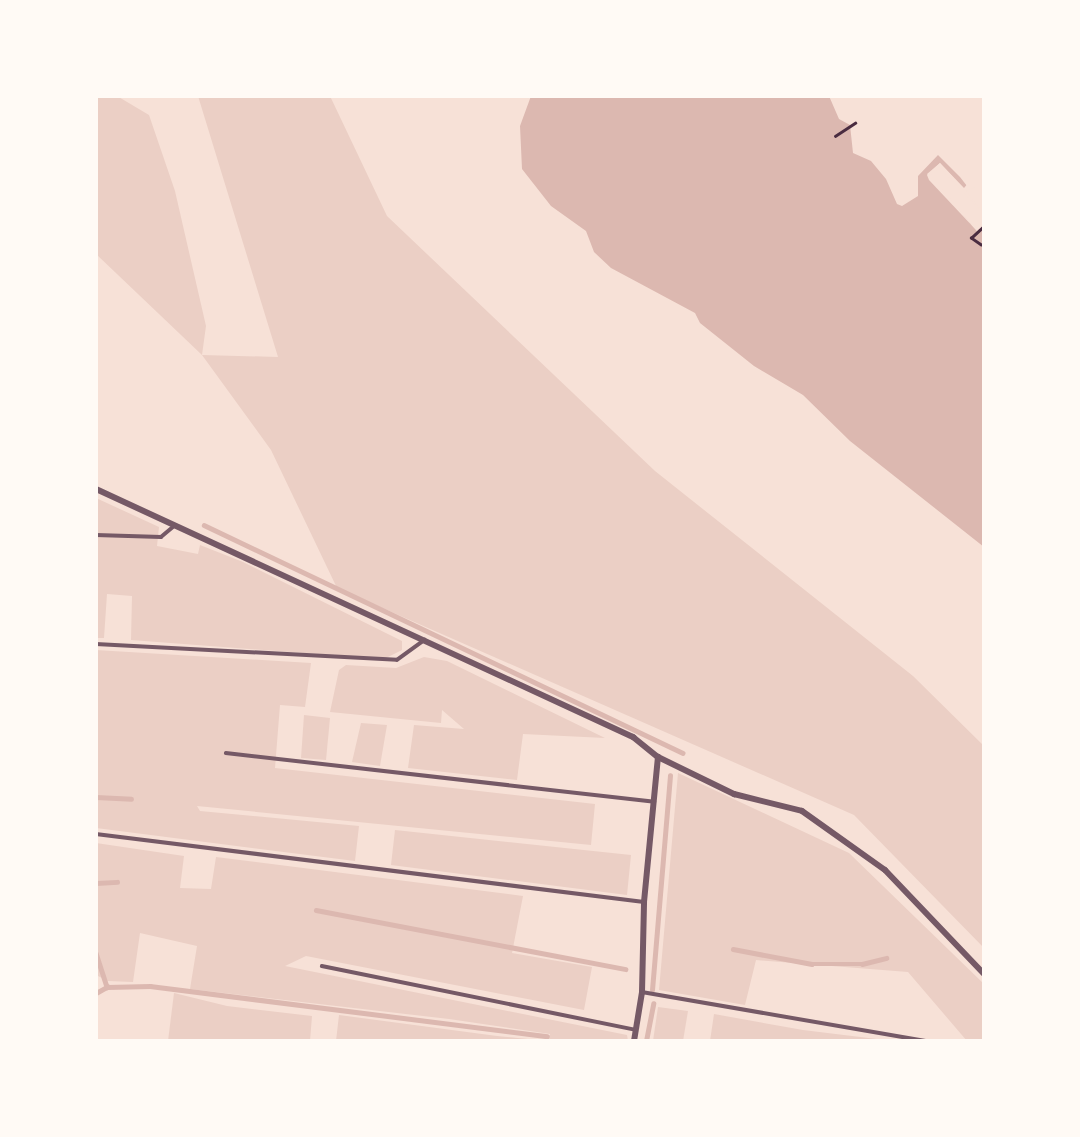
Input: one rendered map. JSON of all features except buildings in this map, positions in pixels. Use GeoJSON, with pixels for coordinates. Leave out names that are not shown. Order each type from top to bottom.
{"type":"FeatureCollection","features":[{"type":"Feature","properties":{"kind":"street"},"geometry":{"type":"LineString","coordinates":[[96,489],[174,527],[427,639],[633,737],[658,757],[734,794],[802,811],[848,840],[916,900],[938,930],[984,974]]}},
{"type":"Feature","properties":{"kind":"street"},"geometry":{"type":"LineString","coordinates":[[634,1041],[642,992],[644,902],[656,802],[658,757]]}},
{"type":"Feature","properties":{"kind":"lane"},"geometry":{"type":"LineString","coordinates":[[96,535],[162,537],[174,527]]}},
{"type":"Feature","properties":{"kind":"lane"},"geometry":{"type":"LineString","coordinates":[[96,643],[397,660],[427,639]]}},
{"type":"Feature","properties":{"kind":"lane"},"geometry":{"type":"LineString","coordinates":[[226,753],[656,802]]}},
{"type":"Feature","properties":{"kind":"lane"},"geometry":{"type":"LineString","coordinates":[[96,834],[644,902]]}},
{"type":"Feature","properties":{"kind":"lane"},"geometry":{"type":"LineString","coordinates":[[322,965],[636,1030]]}},
{"type":"Feature","properties":{"kind":"lane"},"geometry":{"type":"LineString","coordinates":[[642,992],[926,1041]]}},
{"type":"Feature","properties":{"kind":"path"},"geometry":{"type":"LineString","coordinates":[[835,136],[855,123]]}},
{"type":"Feature","properties":{"kind":"path"},"geometry":{"type":"LineString","coordinates":[[981,245],[971,238],[984,226]]}},
{"type":"Feature","properties":{"kind":"shaded area"},"geometry":{"type":"Polygon","coordinates":[[[96,96],[117,96],[149,115],[175,191],[206,326],[202,355],[96,254],[96,96]]]}},
{"type":"Feature","properties":{"kind":"shaded area"},"geometry":{"type":"Polygon","coordinates":[[[198,96],[330,96],[387,216],[655,471],[913,676],[984,746],[984,948],[854,815],[337,588],[271,450],[202,355],[278,357],[198,96]]]}},
{"type":"Feature","properties":{"kind":"shaded area"},"geometry":{"type":"Polygon","coordinates":[[[531,96],[829,96],[839,119],[850,125],[853,153],[871,161],[886,179],[897,204],[902,206],[918,196],[918,176],[938,155],[967,186],[964,189],[940,163],[927,174],[977,231],[984,225],[984,547],[850,441],[803,395],[754,366],[700,323],[695,313],[611,268],[594,252],[586,231],[551,206],[522,169],[520,126],[531,96]]]}},
{"type":"Feature","properties":{"kind":"shaded area"},"geometry":{"type":"Polygon","coordinates":[[[96,498],[159,527],[157,546],[198,554],[200,545],[243,562],[402,641],[402,650],[384,659],[131,640],[132,596],[107,594],[104,638],[96,638],[96,498]]]}},
{"type":"Feature","properties":{"kind":"shaded area"},"geometry":{"type":"Polygon","coordinates":[[[96,650],[311,663],[305,707],[280,705],[275,768],[595,804],[591,845],[197,806],[200,811],[359,826],[355,861],[96,828],[96,650]]]}},
{"type":"Feature","properties":{"kind":"shaded area"},"geometry":{"type":"Polygon","coordinates":[[[424,657],[447,661],[605,738],[523,734],[517,780],[408,768],[414,725],[464,729],[442,710],[441,723],[330,712],[339,670],[346,665],[396,668],[424,657]]]}},
{"type":"Feature","properties":{"kind":"shaded area"},"geometry":{"type":"Polygon","coordinates":[[[304,715],[330,718],[326,760],[301,758],[304,715]]]}},
{"type":"Feature","properties":{"kind":"shaded area"},"geometry":{"type":"Polygon","coordinates":[[[361,723],[387,725],[380,766],[352,762],[361,723]]]}},
{"type":"Feature","properties":{"kind":"shaded area"},"geometry":{"type":"Polygon","coordinates":[[[678,773],[849,853],[984,984],[984,1041],[967,1041],[908,972],[756,960],[745,1005],[659,990],[678,773]]]}},
{"type":"Feature","properties":{"kind":"shaded area"},"geometry":{"type":"Polygon","coordinates":[[[395,830],[631,855],[627,895],[391,865],[395,830]]]}},
{"type":"Feature","properties":{"kind":"shaded area"},"geometry":{"type":"Polygon","coordinates":[[[96,843],[184,856],[180,888],[211,889],[216,857],[523,896],[512,953],[592,967],[584,1010],[306,956],[285,966],[627,1035],[628,1041],[549,1041],[550,1034],[449,1019],[190,989],[197,946],[140,933],[133,982],[108,981],[96,975],[96,843]]]}},
{"type":"Feature","properties":{"kind":"shaded area"},"geometry":{"type":"Polygon","coordinates":[[[174,993],[227,1006],[312,1016],[310,1041],[168,1041],[174,993]]]}},
{"type":"Feature","properties":{"kind":"shaded area"},"geometry":{"type":"Polygon","coordinates":[[[658,1007],[688,1011],[683,1041],[653,1041],[658,1007]]]}},
{"type":"Feature","properties":{"kind":"shaded area"},"geometry":{"type":"Polygon","coordinates":[[[714,1014],[803,1030],[893,1041],[710,1041],[714,1014]]]}},
{"type":"Feature","properties":{"kind":"shaded area"},"geometry":{"type":"Polygon","coordinates":[[[339,1015],[497,1036],[547,1041],[336,1041],[339,1015]]]}},
{"type":"Feature","properties":{"kind":"pier"},"geometry":{"type":"Polygon","coordinates":[[[940,163],[964,188],[969,182],[975,187],[966,191],[984,214],[940,168],[931,175],[971,224],[976,226],[984,221],[977,231],[929,180],[927,175],[940,163]]]}},
{"type":"Feature","properties":{"kind":"waterway"},"geometry":{"type":"LineString","coordinates":[[204,525],[683,753]]}},
{"type":"Feature","properties":{"kind":"waterway"},"geometry":{"type":"LineString","coordinates":[[652,990],[670,776]]}},
{"type":"Feature","properties":{"kind":"waterway"},"geometry":{"type":"LineString","coordinates":[[96,797],[131,799]]}},
{"type":"Feature","properties":{"kind":"waterway"},"geometry":{"type":"LineString","coordinates":[[96,883],[117,882]]}},
{"type":"Feature","properties":{"kind":"waterway"},"geometry":{"type":"LineString","coordinates":[[316,910],[625,969]]}},
{"type":"Feature","properties":{"kind":"waterway"},"geometry":{"type":"LineString","coordinates":[[733,949],[812,964],[862,964],[886,958]]}},
{"type":"Feature","properties":{"kind":"waterway"},"geometry":{"type":"LineString","coordinates":[[96,953],[107,987]]}},
{"type":"Feature","properties":{"kind":"waterway"},"geometry":{"type":"LineString","coordinates":[[96,993],[107,987],[150,986],[547,1036]]}},
{"type":"Feature","properties":{"kind":"waterway"},"geometry":{"type":"LineString","coordinates":[[646,1041],[653,1004]]}}]}
